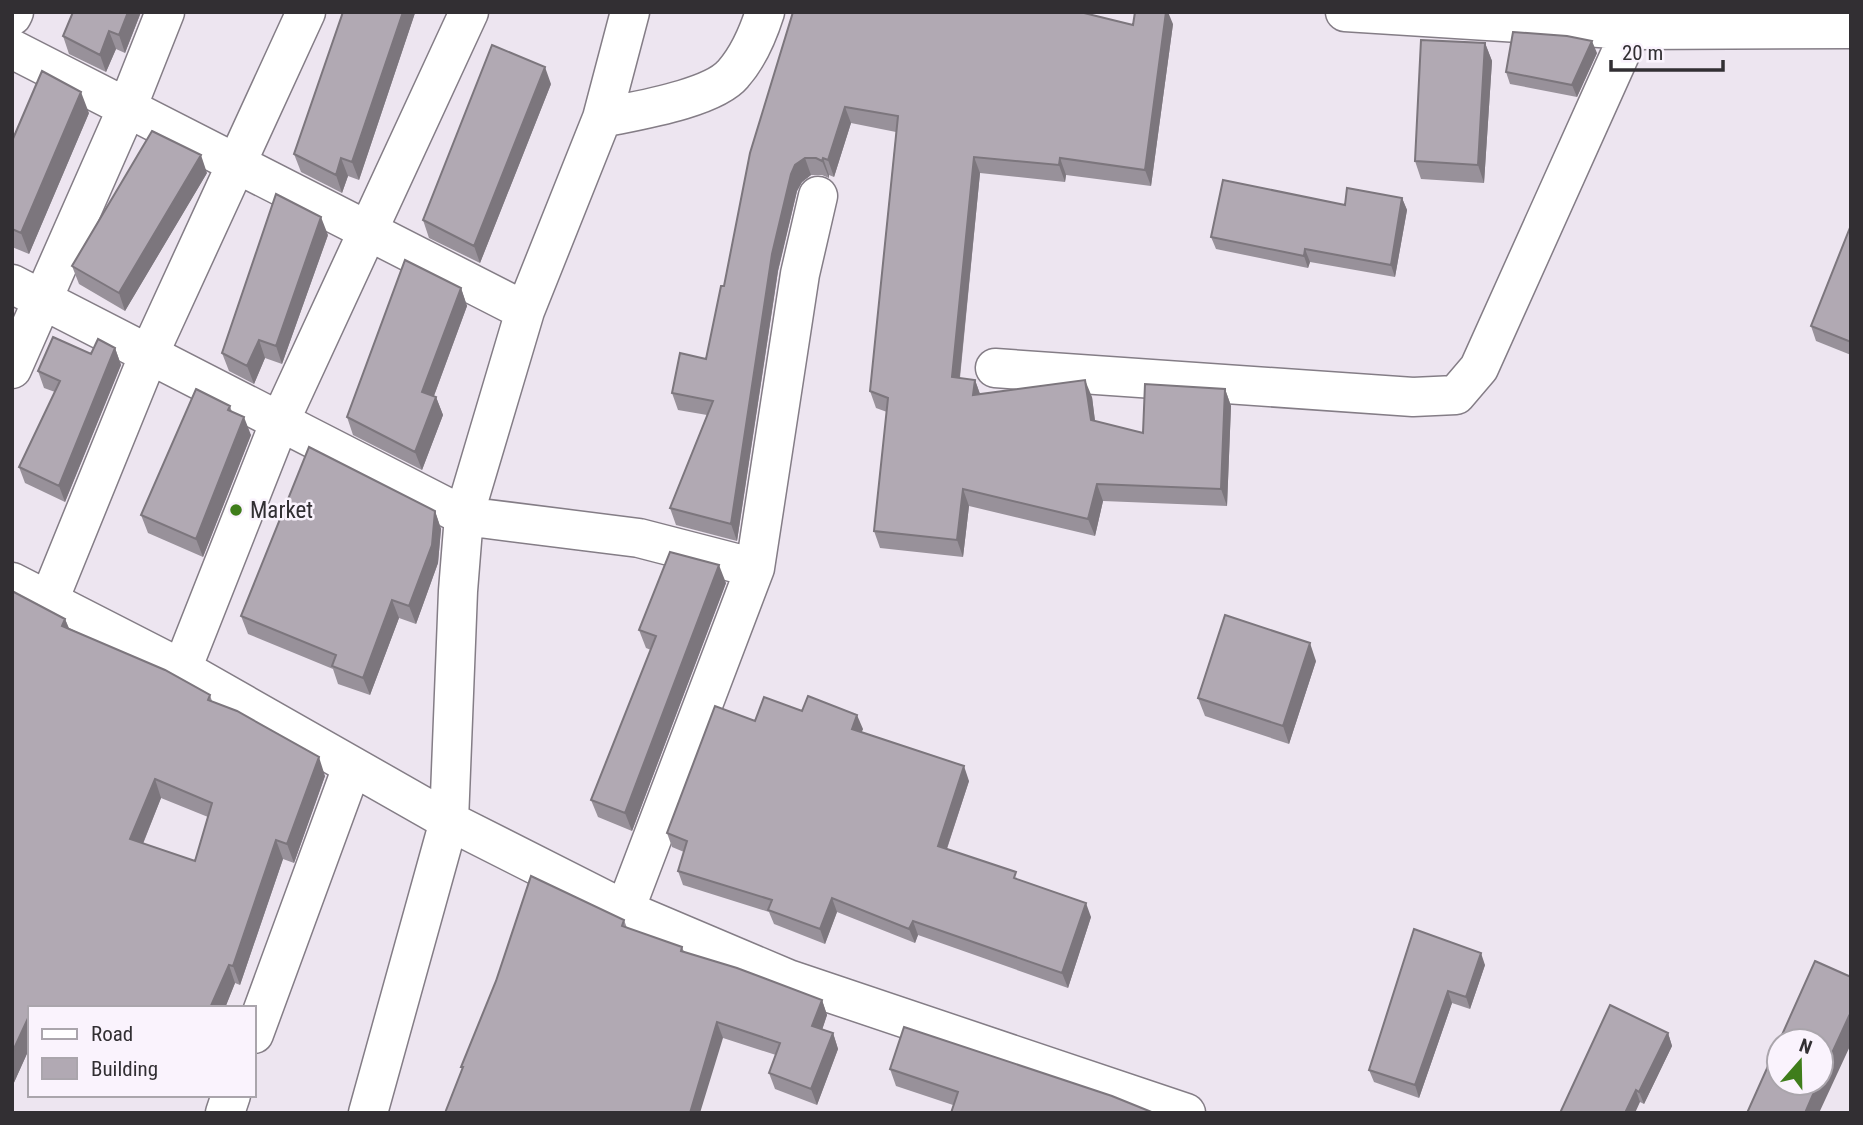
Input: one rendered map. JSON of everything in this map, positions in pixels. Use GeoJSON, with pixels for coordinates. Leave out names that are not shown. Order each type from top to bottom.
{"type":"FeatureCollection","features":[{"type":"Feature","properties":{"kind":"street"},"geometry":{"type":"LineString","coordinates":[[12,369],[28,292],[127,108],[165,12]]}},
{"type":"Feature","properties":{"kind":"street"},"geometry":{"type":"LineString","coordinates":[[49,600],[149,354],[306,12]]}},
{"type":"Feature","properties":{"kind":"street"},"geometry":{"type":"LineString","coordinates":[[182,669],[280,421],[469,12]]}},
{"type":"Feature","properties":{"kind":"street"},"geometry":{"type":"LineString","coordinates":[[368,1113],[449,821],[458,591],[464,516],[525,311],[602,118],[630,12]]}},
{"type":"Feature","properties":{"kind":"street"},"geometry":{"type":"LineString","coordinates":[[602,118],[694,97],[732,76],[755,40],[765,12]]}},
{"type":"Feature","properties":{"kind":"street"},"geometry":{"type":"LineString","coordinates":[[1345,12],[1505,18],[1632,30],[1813,21],[1851,29]]}},
{"type":"Feature","properties":{"kind":"street"},"geometry":{"type":"LineString","coordinates":[[995,368],[1413,397],[1456,395],[1479,368],[1632,30]]}},
{"type":"Feature","properties":{"kind":"street"},"geometry":{"type":"LineString","coordinates":[[12,49],[525,311]]}},
{"type":"Feature","properties":{"kind":"street"},"geometry":{"type":"LineString","coordinates":[[625,910],[755,568],[800,274],[818,195]]}},
{"type":"Feature","properties":{"kind":"street"},"geometry":{"type":"LineString","coordinates":[[28,292],[464,516],[639,538],[755,568]]}},
{"type":"Feature","properties":{"kind":"street"},"geometry":{"type":"LineString","coordinates":[[12,582],[182,669],[449,821],[625,910],[788,979],[1186,1113]]}},
{"type":"Feature","properties":{"kind":"street"},"geometry":{"type":"LineString","coordinates":[[256,1029],[352,767]]}},
{"type":"Feature","properties":{"kind":"building"},"geometry":{"type":"Polygon","coordinates":[[[73,12],[128,12],[119,35],[109,31],[100,55],[63,36],[73,12]]]}},
{"type":"Feature","properties":{"kind":"building"},"geometry":{"type":"Polygon","coordinates":[[[343,12],[403,12],[352,162],[341,158],[336,175],[294,154],[343,12]]]}},
{"type":"Feature","properties":{"kind":"building"},"geometry":{"type":"Polygon","coordinates":[[[793,12],[1080,12],[1133,25],[1135,12],[1166,12],[1145,170],[1060,158],[1059,165],[974,157],[952,377],[975,380],[973,395],[1085,380],[1091,420],[1143,433],[1145,384],[1225,389],[1221,489],[1097,484],[1088,519],[963,489],[957,540],[874,531],[888,398],[870,391],[898,116],[845,107],[828,160],[805,158],[795,165],[791,174],[772,254],[731,524],[670,508],[713,401],[672,393],[680,353],[706,359],[721,286],[724,286],[750,153],[793,12]]]}},
{"type":"Feature","properties":{"kind":"building"},"geometry":{"type":"Polygon","coordinates":[[[1513,32],[1567,36],[1592,41],[1572,85],[1506,72],[1513,32]]]}},
{"type":"Feature","properties":{"kind":"building"},"geometry":{"type":"Polygon","coordinates":[[[1421,40],[1485,43],[1478,165],[1415,161],[1421,40]]]}},
{"type":"Feature","properties":{"kind":"building"},"geometry":{"type":"Polygon","coordinates":[[[492,45],[545,67],[474,246],[423,220],[492,45]]]}},
{"type":"Feature","properties":{"kind":"building"},"geometry":{"type":"Polygon","coordinates":[[[42,71],[81,92],[21,233],[12,229],[12,141],[42,71]]]}},
{"type":"Feature","properties":{"kind":"building"},"geometry":{"type":"Polygon","coordinates":[[[152,131],[201,155],[119,293],[72,266],[152,131]]]}},
{"type":"Feature","properties":{"kind":"building"},"geometry":{"type":"Polygon","coordinates":[[[1223,180],[1345,205],[1347,188],[1402,198],[1391,265],[1305,249],[1304,256],[1211,237],[1223,180]]]}},
{"type":"Feature","properties":{"kind":"building"},"geometry":{"type":"Polygon","coordinates":[[[276,194],[321,217],[276,346],[259,340],[247,366],[222,353],[276,194]]]}},
{"type":"Feature","properties":{"kind":"building"},"geometry":{"type":"Polygon","coordinates":[[[1851,225],[1851,342],[1811,326],[1851,225]]]}},
{"type":"Feature","properties":{"kind":"building"},"geometry":{"type":"Polygon","coordinates":[[[405,260],[461,288],[422,392],[436,397],[415,452],[347,417],[405,260]]]}},
{"type":"Feature","properties":{"kind":"building"},"geometry":{"type":"Polygon","coordinates":[[[53,337],[91,354],[98,339],[115,348],[59,486],[19,467],[60,381],[38,371],[53,337]]]}},
{"type":"Feature","properties":{"kind":"building"},"geometry":{"type":"Polygon","coordinates":[[[196,389],[230,406],[228,410],[244,417],[196,539],[141,515],[196,389]]]}},
{"type":"Feature","properties":{"kind":"building"},"geometry":{"type":"Polygon","coordinates":[[[309,447],[435,511],[432,545],[409,606],[392,600],[363,678],[332,666],[336,655],[241,616],[309,447]]]}},
{"type":"Feature","properties":{"kind":"building"},"geometry":{"type":"Polygon","coordinates":[[[670,552],[719,565],[625,813],[591,800],[656,636],[639,630],[670,552]]]}},
{"type":"Feature","properties":{"kind":"building"},"geometry":{"type":"Polygon","coordinates":[[[12,591],[65,619],[62,626],[165,670],[210,695],[208,700],[237,711],[319,757],[287,844],[276,840],[233,966],[229,965],[211,1006],[28,1006],[28,1018],[12,1053],[12,591]],[[155,779],[130,839],[195,861],[212,803],[155,779]]]}},
{"type":"Feature","properties":{"kind":"building"},"geometry":{"type":"Polygon","coordinates":[[[1225,615],[1310,643],[1283,726],[1198,698],[1225,615]]]}},
{"type":"Feature","properties":{"kind":"building"},"geometry":{"type":"Polygon","coordinates":[[[808,696],[857,715],[852,729],[964,766],[938,846],[1016,872],[1014,878],[1086,903],[1062,973],[913,921],[909,929],[832,898],[820,929],[768,910],[772,900],[678,871],[687,841],[667,833],[715,706],[755,721],[764,697],[802,711],[808,696]]]}},
{"type":"Feature","properties":{"kind":"building"},"geometry":{"type":"Polygon","coordinates":[[[531,876],[624,920],[622,926],[682,947],[681,951],[737,968],[822,1000],[812,1026],[833,1033],[811,1089],[769,1073],[780,1043],[717,1022],[690,1113],[445,1113],[496,981],[531,876]]]}},
{"type":"Feature","properties":{"kind":"building"},"geometry":{"type":"Polygon","coordinates":[[[1414,929],[1481,953],[1466,997],[1448,991],[1415,1085],[1369,1070],[1414,929]]]}},
{"type":"Feature","properties":{"kind":"building"},"geometry":{"type":"Polygon","coordinates":[[[1815,961],[1851,977],[1851,1018],[1849,1016],[1835,1046],[1835,1027],[1785,1027],[1815,961]]]}},
{"type":"Feature","properties":{"kind":"building"},"geometry":{"type":"Polygon","coordinates":[[[1610,1005],[1668,1033],[1639,1092],[1636,1090],[1625,1113],[1560,1113],[1610,1005]]]}},
{"type":"Feature","properties":{"kind":"building"},"geometry":{"type":"Polygon","coordinates":[[[904,1027],[1112,1096],[1154,1113],[951,1113],[958,1092],[890,1069],[904,1027]]]}},
{"type":"Feature","properties":{"kind":"building"},"geometry":{"type":"Polygon","coordinates":[[[1765,1072],[1765,1097],[1812,1097],[1805,1113],[1747,1113],[1765,1072]]]}},
{"type":"Feature","properties":{"kind":"place","name":"Market"},"geometry":{"type":"Point","coordinates":[236,510]}}]}
